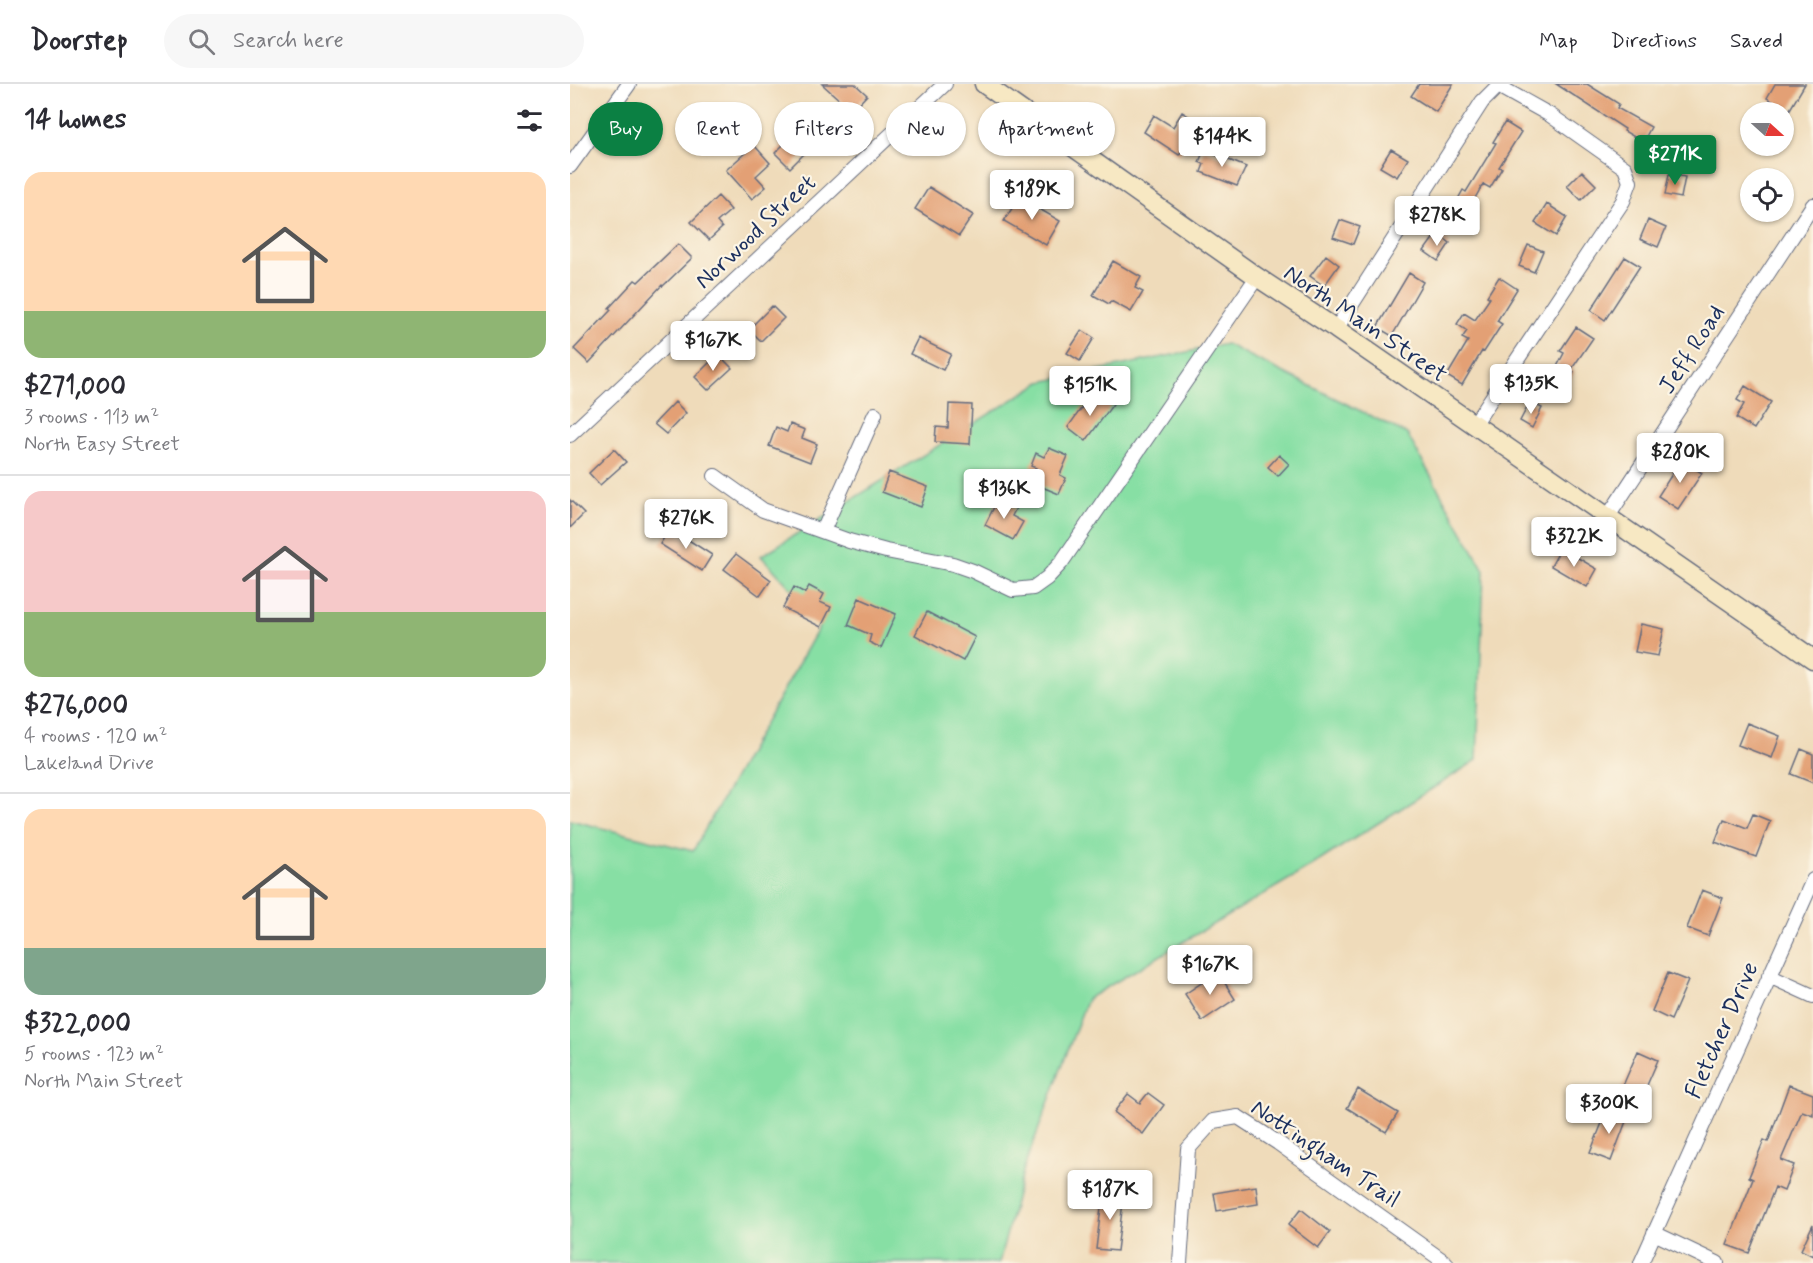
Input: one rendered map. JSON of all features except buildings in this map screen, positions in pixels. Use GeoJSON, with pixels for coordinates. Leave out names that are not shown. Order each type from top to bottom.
{"type":"FeatureCollection","features":[{"type":"Feature","properties":{"kind":"street"},"geometry":{"type":"LineString","coordinates":[[570,166],[629,84]]}},
{"type":"Feature","properties":{"kind":"street","name":"Norwood Street"},"geometry":{"type":"LineString","coordinates":[[570,435],[945,84]]}},
{"type":"Feature","properties":{"kind":"street","name":"North Main Street"},"geometry":{"type":"LineString","coordinates":[[984,84],[1257,277],[1336,329],[1473,426],[1813,659]]}},
{"type":"Feature","properties":{"kind":"street"},"geometry":{"type":"LineString","coordinates":[[1336,329],[1482,102],[1498,86],[1550,115],[1625,168],[1630,182],[1623,201],[1473,426]]}},
{"type":"Feature","properties":{"kind":"street","name":"Jeff Road"},"geometry":{"type":"LineString","coordinates":[[1607,518],[1813,206]]}},
{"type":"Feature","properties":{"kind":"street"},"geometry":{"type":"LineString","coordinates":[[715,476],[763,510],[849,541],[953,564],[1013,590],[1033,588],[1047,578],[1061,563],[1257,277]]}},
{"type":"Feature","properties":{"kind":"street"},"geometry":{"type":"LineString","coordinates":[[823,531],[875,414]]}},
{"type":"Feature","properties":{"kind":"street","name":"Fletcher Drive"},"geometry":{"type":"LineString","coordinates":[[1641,1263],[1813,880]]}},
{"type":"Feature","properties":{"kind":"street"},"geometry":{"type":"LineString","coordinates":[[1769,976],[1813,996]]}},
{"type":"Feature","properties":{"kind":"street","name":"Nottingham Trail"},"geometry":{"type":"LineString","coordinates":[[1180,1263],[1188,1149],[1213,1121],[1238,1118],[1303,1161],[1446,1263]]}},
{"type":"Feature","properties":{"kind":"street"},"geometry":{"type":"LineString","coordinates":[[1654,1233],[1717,1263]]}},
{"type":"Feature","properties":{"kind":"green space"},"geometry":{"type":"Polygon","coordinates":[[[1226,344],[1407,434],[1484,570],[1477,760],[1308,868],[1087,999],[1024,1168],[999,1263],[570,1263],[570,820],[693,851],[822,622],[761,556],[1041,382],[1226,344]]]}}]}
